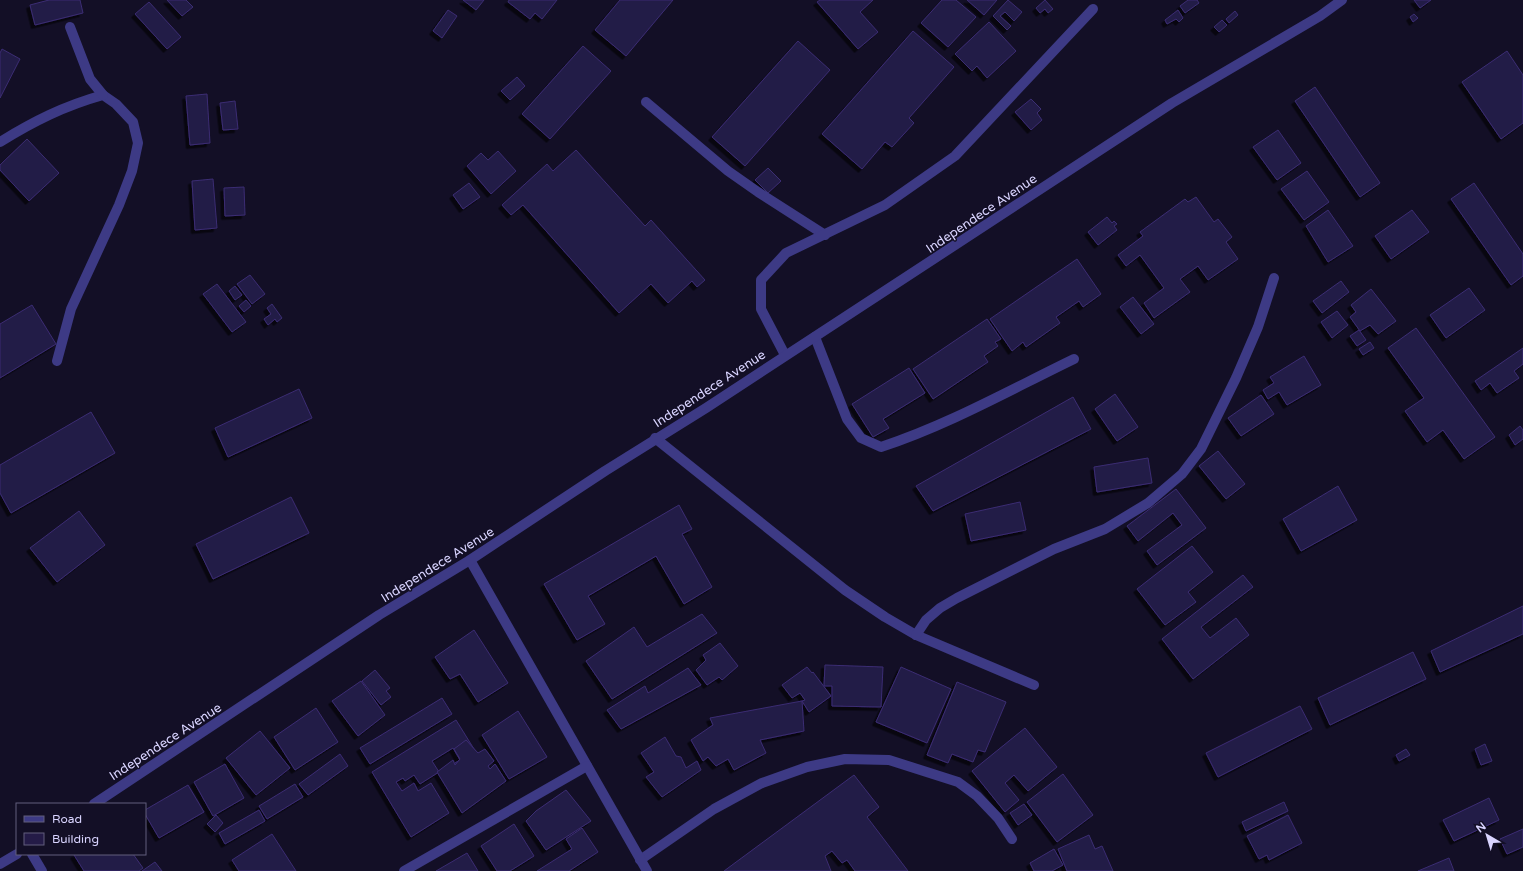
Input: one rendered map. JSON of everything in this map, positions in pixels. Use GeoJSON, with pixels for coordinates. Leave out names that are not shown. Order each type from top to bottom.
{"type":"FeatureCollection","features":[{"type":"Feature","properties":{"kind":"street","name":"Independece Avenue"},"geometry":{"type":"LineString","coordinates":[[96,803],[379,615],[470,560],[655,438],[706,408],[1172,103],[1320,16],[1342,0]]}},
{"type":"Feature","properties":{"kind":"street"},"geometry":{"type":"LineString","coordinates":[[785,355],[761,309],[761,280],[786,253],[885,205],[955,156],[1094,9]]}},
{"type":"Feature","properties":{"kind":"street"},"geometry":{"type":"LineString","coordinates":[[57,361],[71,309],[120,204],[132,171],[138,143],[132,122],[116,104],[103,95],[90,79],[70,27]]}},
{"type":"Feature","properties":{"kind":"street"},"geometry":{"type":"LineString","coordinates":[[0,142],[46,116],[73,103],[103,95]]}},
{"type":"Feature","properties":{"kind":"street"},"geometry":{"type":"LineString","coordinates":[[646,102],[728,171],[825,235]]}},
{"type":"Feature","properties":{"kind":"street"},"geometry":{"type":"LineString","coordinates":[[916,635],[926,620],[940,608],[1054,549],[1105,529],[1148,503],[1182,474],[1201,449],[1236,378],[1258,327],[1274,278]]}},
{"type":"Feature","properties":{"kind":"street"},"geometry":{"type":"LineString","coordinates":[[815,337],[848,419],[862,438],[881,447],[912,437],[957,417],[1074,359]]}},
{"type":"Feature","properties":{"kind":"street"},"geometry":{"type":"LineString","coordinates":[[655,438],[845,590],[885,617],[916,635],[1034,685]]}},
{"type":"Feature","properties":{"kind":"street"},"geometry":{"type":"LineString","coordinates":[[470,560],[647,871]]}},
{"type":"Feature","properties":{"kind":"street"},"geometry":{"type":"LineString","coordinates":[[640,860],[714,809],[762,783],[807,767],[845,759],[889,760],[958,782],[977,796],[998,818],[1012,839]]}},
{"type":"Feature","properties":{"kind":"street"},"geometry":{"type":"LineString","coordinates":[[404,871],[587,766]]}},
{"type":"Feature","properties":{"kind":"street"},"geometry":{"type":"LineString","coordinates":[[0,864],[16,855]]}},
{"type":"Feature","properties":{"kind":"street"},"geometry":{"type":"LineString","coordinates":[[33,855],[42,871]]}},
{"type":"Feature","properties":{"kind":"building"},"geometry":{"type":"Polygon","coordinates":[[[49,0],[80,0],[83,13],[35,25],[30,5],[49,0]]]}},
{"type":"Feature","properties":{"kind":"building"},"geometry":{"type":"Polygon","coordinates":[[[167,0],[186,0],[193,7],[182,16],[167,0]]]}},
{"type":"Feature","properties":{"kind":"building"},"geometry":{"type":"Polygon","coordinates":[[[463,0],[484,0],[476,10],[463,0]]]}},
{"type":"Feature","properties":{"kind":"building"},"geometry":{"type":"Polygon","coordinates":[[[509,0],[557,0],[542,19],[535,13],[530,19],[508,2],[509,0]]]}},
{"type":"Feature","properties":{"kind":"building"},"geometry":{"type":"Polygon","coordinates":[[[620,0],[673,0],[626,56],[595,30],[620,0]]]}},
{"type":"Feature","properties":{"kind":"building"},"geometry":{"type":"Polygon","coordinates":[[[820,0],[873,0],[860,12],[878,32],[858,49],[817,2],[820,0]]]}},
{"type":"Feature","properties":{"kind":"building"},"geometry":{"type":"Polygon","coordinates":[[[942,0],[956,0],[976,17],[948,47],[921,23],[942,0]]]}},
{"type":"Feature","properties":{"kind":"building"},"geometry":{"type":"Polygon","coordinates":[[[967,0],[997,0],[984,15],[967,0]]]}},
{"type":"Feature","properties":{"kind":"building"},"geometry":{"type":"Polygon","coordinates":[[[1008,0],[1022,12],[1014,21],[1005,12],[1000,16],[1011,26],[1007,30],[993,16],[1008,0]]]}},
{"type":"Feature","properties":{"kind":"building"},"geometry":{"type":"Polygon","coordinates":[[[1045,0],[1053,9],[1048,13],[1045,9],[1040,13],[1036,8],[1045,0]]]}},
{"type":"Feature","properties":{"kind":"building"},"geometry":{"type":"Polygon","coordinates":[[[1188,0],[1197,0],[1199,3],[1185,13],[1180,6],[1188,0]]]}},
{"type":"Feature","properties":{"kind":"building"},"geometry":{"type":"Polygon","coordinates":[[[1414,0],[1431,0],[1420,8],[1414,0]]]}},
{"type":"Feature","properties":{"kind":"building"},"geometry":{"type":"Polygon","coordinates":[[[149,2],[181,37],[167,49],[135,14],[149,2]]]}},
{"type":"Feature","properties":{"kind":"building"},"geometry":{"type":"Polygon","coordinates":[[[448,10],[457,16],[442,38],[433,31],[448,10]]]}},
{"type":"Feature","properties":{"kind":"building"},"geometry":{"type":"Polygon","coordinates":[[[1178,10],[1183,18],[1179,22],[1176,19],[1167,24],[1165,20],[1178,10]]]}},
{"type":"Feature","properties":{"kind":"building"},"geometry":{"type":"Polygon","coordinates":[[[1235,11],[1238,15],[1229,23],[1226,19],[1235,11]]]}},
{"type":"Feature","properties":{"kind":"building"},"geometry":{"type":"Polygon","coordinates":[[[1414,14],[1418,18],[1413,22],[1410,17],[1414,14]]]}},
{"type":"Feature","properties":{"kind":"building"},"geometry":{"type":"Polygon","coordinates":[[[1222,20],[1227,25],[1219,32],[1214,27],[1222,20]]]}},
{"type":"Feature","properties":{"kind":"building"},"geometry":{"type":"Polygon","coordinates":[[[989,22],[1016,51],[987,78],[977,66],[972,71],[955,54],[989,22]]]}},
{"type":"Feature","properties":{"kind":"building"},"geometry":{"type":"Polygon","coordinates":[[[913,31],[954,67],[909,118],[914,123],[892,147],[885,142],[862,169],[822,134],[913,31]]]}},
{"type":"Feature","properties":{"kind":"building"},"geometry":{"type":"Polygon","coordinates":[[[798,41],[830,70],[745,166],[712,137],[798,41]]]}},
{"type":"Feature","properties":{"kind":"building"},"geometry":{"type":"Polygon","coordinates":[[[583,46],[611,71],[550,139],[522,114],[583,46]]]}},
{"type":"Feature","properties":{"kind":"building"},"geometry":{"type":"Polygon","coordinates":[[[2,49],[20,59],[0,98],[0,53],[2,49]]]}},
{"type":"Feature","properties":{"kind":"building"},"geometry":{"type":"Polygon","coordinates":[[[1507,51],[1523,75],[1523,123],[1501,139],[1462,82],[1507,51]]]}},
{"type":"Feature","properties":{"kind":"building"},"geometry":{"type":"Polygon","coordinates":[[[517,77],[525,86],[510,100],[501,91],[517,77]]]}},
{"type":"Feature","properties":{"kind":"building"},"geometry":{"type":"Polygon","coordinates":[[[1315,87],[1380,183],[1360,197],[1295,101],[1315,87]]]}},
{"type":"Feature","properties":{"kind":"building"},"geometry":{"type":"Polygon","coordinates":[[[207,94],[210,143],[190,145],[186,96],[207,94]]]}},
{"type":"Feature","properties":{"kind":"building"},"geometry":{"type":"Polygon","coordinates":[[[1031,99],[1041,109],[1037,113],[1042,120],[1031,130],[1015,112],[1031,99]]]}},
{"type":"Feature","properties":{"kind":"building"},"geometry":{"type":"Polygon","coordinates":[[[235,101],[238,129],[223,130],[220,103],[235,101]]]}},
{"type":"Feature","properties":{"kind":"building"},"geometry":{"type":"Polygon","coordinates":[[[1278,130],[1301,163],[1277,180],[1253,147],[1278,130]]]}},
{"type":"Feature","properties":{"kind":"building"},"geometry":{"type":"Polygon","coordinates":[[[27,139],[59,173],[29,201],[0,170],[0,165],[27,139]]]}},
{"type":"Feature","properties":{"kind":"building"},"geometry":{"type":"Polygon","coordinates":[[[576,150],[645,226],[651,220],[705,280],[697,287],[692,281],[668,303],[651,284],[619,313],[523,205],[511,215],[502,205],[547,164],[553,171],[576,150]]]}},
{"type":"Feature","properties":{"kind":"building"},"geometry":{"type":"Polygon","coordinates":[[[498,151],[516,171],[491,194],[467,166],[481,153],[488,160],[498,151]]]}},
{"type":"Feature","properties":{"kind":"building"},"geometry":{"type":"Polygon","coordinates":[[[768,168],[781,181],[768,193],[755,180],[768,168]]]}},
{"type":"Feature","properties":{"kind":"building"},"geometry":{"type":"Polygon","coordinates":[[[1307,171],[1329,202],[1304,220],[1281,189],[1307,171]]]}},
{"type":"Feature","properties":{"kind":"building"},"geometry":{"type":"Polygon","coordinates":[[[213,179],[217,228],[195,230],[192,181],[213,179]]]}},
{"type":"Feature","properties":{"kind":"building"},"geometry":{"type":"Polygon","coordinates":[[[469,183],[480,197],[463,209],[453,195],[469,183]]]}},
{"type":"Feature","properties":{"kind":"building"},"geometry":{"type":"Polygon","coordinates":[[[1474,183],[1523,254],[1523,276],[1511,285],[1451,199],[1474,183]]]}},
{"type":"Feature","properties":{"kind":"building"},"geometry":{"type":"Polygon","coordinates":[[[244,187],[245,215],[225,216],[224,188],[244,187]]]}},
{"type":"Feature","properties":{"kind":"building"},"geometry":{"type":"Polygon","coordinates":[[[1196,197],[1214,222],[1218,219],[1232,237],[1226,242],[1238,259],[1208,280],[1198,266],[1180,279],[1190,292],[1154,318],[1144,303],[1164,288],[1140,255],[1126,266],[1118,255],[1143,236],[1140,232],[1185,199],[1188,202],[1196,197]]]}},
{"type":"Feature","properties":{"kind":"building"},"geometry":{"type":"Polygon","coordinates":[[[1328,210],[1353,246],[1328,262],[1306,226],[1328,210]]]}},
{"type":"Feature","properties":{"kind":"building"},"geometry":{"type":"Polygon","coordinates":[[[1412,210],[1429,232],[1391,259],[1375,236],[1412,210]]]}},
{"type":"Feature","properties":{"kind":"building"},"geometry":{"type":"Polygon","coordinates":[[[1107,217],[1112,223],[1114,221],[1117,224],[1114,226],[1117,230],[1098,245],[1088,232],[1107,217]]]}},
{"type":"Feature","properties":{"kind":"building"},"geometry":{"type":"Polygon","coordinates":[[[1077,259],[1101,294],[1083,307],[1079,301],[1056,317],[1060,323],[1026,347],[1023,342],[1012,351],[990,319],[1077,259]]]}},
{"type":"Feature","properties":{"kind":"building"},"geometry":{"type":"Polygon","coordinates":[[[250,275],[265,294],[252,304],[237,284],[250,275]]]}},
{"type":"Feature","properties":{"kind":"building"},"geometry":{"type":"Polygon","coordinates":[[[1341,281],[1349,292],[1322,313],[1313,301],[1341,281]]]}},
{"type":"Feature","properties":{"kind":"building"},"geometry":{"type":"Polygon","coordinates":[[[217,284],[246,322],[232,332],[203,294],[217,284]]]}},
{"type":"Feature","properties":{"kind":"building"},"geometry":{"type":"Polygon","coordinates":[[[235,286],[242,295],[235,300],[229,291],[235,286]]]}},
{"type":"Feature","properties":{"kind":"building"},"geometry":{"type":"Polygon","coordinates":[[[1469,288],[1485,310],[1446,338],[1430,315],[1469,288]]]}},
{"type":"Feature","properties":{"kind":"building"},"geometry":{"type":"Polygon","coordinates":[[[1371,289],[1396,321],[1378,334],[1370,325],[1360,331],[1350,317],[1356,312],[1351,305],[1371,289]]]}},
{"type":"Feature","properties":{"kind":"building"},"geometry":{"type":"Polygon","coordinates":[[[1133,297],[1154,324],[1141,334],[1120,307],[1133,297]]]}},
{"type":"Feature","properties":{"kind":"building"},"geometry":{"type":"Polygon","coordinates":[[[246,300],[251,306],[244,312],[239,306],[246,300]]]}},
{"type":"Feature","properties":{"kind":"building"},"geometry":{"type":"Polygon","coordinates":[[[272,304],[282,318],[277,322],[275,319],[268,325],[264,319],[271,314],[267,308],[272,304]]]}},
{"type":"Feature","properties":{"kind":"building"},"geometry":{"type":"Polygon","coordinates":[[[32,305],[56,344],[0,378],[0,324],[32,305]]]}},
{"type":"Feature","properties":{"kind":"building"},"geometry":{"type":"Polygon","coordinates":[[[1337,311],[1348,325],[1332,338],[1321,322],[1337,311]]]}},
{"type":"Feature","properties":{"kind":"building"},"geometry":{"type":"Polygon","coordinates":[[[987,319],[1001,339],[995,342],[998,346],[984,356],[988,362],[933,399],[913,369],[987,319]]]}},
{"type":"Feature","properties":{"kind":"building"},"geometry":{"type":"Polygon","coordinates":[[[1416,328],[1495,437],[1464,459],[1443,430],[1427,442],[1405,411],[1424,398],[1388,348],[1416,328]]]}},
{"type":"Feature","properties":{"kind":"building"},"geometry":{"type":"Polygon","coordinates":[[[1359,330],[1366,340],[1357,346],[1350,336],[1359,330]]]}},
{"type":"Feature","properties":{"kind":"building"},"geometry":{"type":"Polygon","coordinates":[[[1370,342],[1374,348],[1363,355],[1359,349],[1370,342]]]}},
{"type":"Feature","properties":{"kind":"building"},"geometry":{"type":"Polygon","coordinates":[[[1523,348],[1523,364],[1514,371],[1519,378],[1497,393],[1490,383],[1481,390],[1475,381],[1523,348]]]}},
{"type":"Feature","properties":{"kind":"building"},"geometry":{"type":"Polygon","coordinates":[[[1304,356],[1321,385],[1287,405],[1279,392],[1268,399],[1263,390],[1274,383],[1270,377],[1304,356]]]}},
{"type":"Feature","properties":{"kind":"building"},"geometry":{"type":"Polygon","coordinates":[[[909,368],[925,393],[883,419],[889,428],[873,437],[852,404],[909,368]]]}},
{"type":"Feature","properties":{"kind":"building"},"geometry":{"type":"Polygon","coordinates":[[[299,389],[312,418],[228,457],[215,428],[299,389]]]}},
{"type":"Feature","properties":{"kind":"building"},"geometry":{"type":"Polygon","coordinates":[[[1115,394],[1138,427],[1117,441],[1095,409],[1115,394]]]}},
{"type":"Feature","properties":{"kind":"building"},"geometry":{"type":"Polygon","coordinates":[[[1261,395],[1274,414],[1241,436],[1228,418],[1261,395]]]}},
{"type":"Feature","properties":{"kind":"building"},"geometry":{"type":"Polygon","coordinates":[[[1073,397],[1091,429],[933,511],[916,486],[1073,397]]]}},
{"type":"Feature","properties":{"kind":"building"},"geometry":{"type":"Polygon","coordinates":[[[91,412],[115,453],[11,513],[0,493],[0,465],[91,412]]]}},
{"type":"Feature","properties":{"kind":"building"},"geometry":{"type":"Polygon","coordinates":[[[1520,426],[1523,430],[1523,439],[1515,445],[1509,435],[1520,426]]]}},
{"type":"Feature","properties":{"kind":"building"},"geometry":{"type":"Polygon","coordinates":[[[1218,451],[1245,484],[1226,499],[1199,466],[1218,451]]]}},
{"type":"Feature","properties":{"kind":"building"},"geometry":{"type":"Polygon","coordinates":[[[1148,458],[1152,483],[1097,492],[1094,467],[1148,458]]]}},
{"type":"Feature","properties":{"kind":"building"},"geometry":{"type":"Polygon","coordinates":[[[1338,486],[1357,520],[1301,551],[1283,519],[1338,486]]]}},
{"type":"Feature","properties":{"kind":"building"},"geometry":{"type":"Polygon","coordinates":[[[1176,489],[1206,528],[1157,565],[1147,551],[1182,525],[1173,513],[1138,541],[1127,526],[1176,489]]]}},
{"type":"Feature","properties":{"kind":"building"},"geometry":{"type":"Polygon","coordinates":[[[291,497],[309,533],[213,579],[196,544],[291,497]]]}},
{"type":"Feature","properties":{"kind":"building"},"geometry":{"type":"Polygon","coordinates":[[[1020,502],[1026,530],[971,541],[965,514],[1020,502]]]}},
{"type":"Feature","properties":{"kind":"building"},"geometry":{"type":"Polygon","coordinates":[[[679,505],[692,529],[682,534],[712,587],[684,604],[656,556],[588,596],[605,624],[577,640],[544,584],[679,505]]]}},
{"type":"Feature","properties":{"kind":"building"},"geometry":{"type":"Polygon","coordinates":[[[79,511],[105,545],[57,582],[30,548],[79,511]]]}},
{"type":"Feature","properties":{"kind":"building"},"geometry":{"type":"Polygon","coordinates":[[[1192,546],[1213,572],[1188,592],[1196,602],[1165,625],[1137,589],[1192,546]]]}},
{"type":"Feature","properties":{"kind":"building"},"geometry":{"type":"Polygon","coordinates":[[[1243,575],[1253,587],[1201,627],[1210,638],[1236,618],[1249,635],[1193,679],[1162,639],[1243,575]]]}},
{"type":"Feature","properties":{"kind":"building"},"geometry":{"type":"Polygon","coordinates":[[[1523,606],[1523,634],[1440,672],[1431,651],[1523,606]]]}},
{"type":"Feature","properties":{"kind":"building"},"geometry":{"type":"Polygon","coordinates":[[[702,614],[717,633],[612,699],[586,661],[634,627],[647,647],[702,614]]]}},
{"type":"Feature","properties":{"kind":"building"},"geometry":{"type":"Polygon","coordinates":[[[474,630],[508,683],[478,702],[460,674],[450,679],[435,657],[474,630]]]}},
{"type":"Feature","properties":{"kind":"building"},"geometry":{"type":"Polygon","coordinates":[[[720,643],[738,666],[722,680],[719,677],[707,685],[696,670],[706,660],[703,655],[720,643]]]}},
{"type":"Feature","properties":{"kind":"building"},"geometry":{"type":"Polygon","coordinates":[[[1413,652],[1426,679],[1330,725],[1318,698],[1413,652]]]}},
{"type":"Feature","properties":{"kind":"building"},"geometry":{"type":"Polygon","coordinates":[[[825,665],[883,667],[881,707],[832,706],[832,686],[824,686],[825,665]]]}},
{"type":"Feature","properties":{"kind":"building"},"geometry":{"type":"Polygon","coordinates":[[[807,667],[812,673],[813,672],[831,696],[809,712],[802,701],[805,700],[800,693],[792,698],[782,685],[807,667]]]}},
{"type":"Feature","properties":{"kind":"building"},"geometry":{"type":"Polygon","coordinates":[[[901,667],[951,689],[927,743],[876,722],[901,667]]]}},
{"type":"Feature","properties":{"kind":"building"},"geometry":{"type":"Polygon","coordinates":[[[688,668],[701,685],[621,729],[607,710],[645,686],[648,693],[688,668]]]}},
{"type":"Feature","properties":{"kind":"building"},"geometry":{"type":"Polygon","coordinates":[[[375,670],[390,688],[386,691],[391,697],[381,705],[362,681],[375,670]]]}},
{"type":"Feature","properties":{"kind":"building"},"geometry":{"type":"Polygon","coordinates":[[[361,681],[385,715],[358,736],[332,701],[361,681]]]}},
{"type":"Feature","properties":{"kind":"building"},"geometry":{"type":"Polygon","coordinates":[[[957,682],[1006,702],[985,752],[978,750],[973,762],[952,754],[948,763],[927,755],[957,682]]]}},
{"type":"Feature","properties":{"kind":"building"},"geometry":{"type":"Polygon","coordinates":[[[442,698],[452,714],[370,764],[360,748],[442,698]]]}},
{"type":"Feature","properties":{"kind":"building"},"geometry":{"type":"Polygon","coordinates":[[[802,701],[804,731],[760,740],[766,753],[734,770],[728,759],[716,766],[708,757],[703,761],[691,740],[713,725],[710,718],[802,701]]]}},
{"type":"Feature","properties":{"kind":"building"},"geometry":{"type":"Polygon","coordinates":[[[1300,706],[1312,729],[1218,777],[1206,753],[1300,706]]]}},
{"type":"Feature","properties":{"kind":"building"},"geometry":{"type":"Polygon","coordinates":[[[316,708],[338,742],[295,770],[274,737],[316,708]]]}},
{"type":"Feature","properties":{"kind":"building"},"geometry":{"type":"Polygon","coordinates":[[[518,711],[547,757],[509,779],[482,735],[518,711]]]}},
{"type":"Feature","properties":{"kind":"building"},"geometry":{"type":"Polygon","coordinates":[[[456,720],[497,786],[462,808],[440,772],[460,760],[453,748],[432,761],[439,772],[420,784],[414,775],[405,781],[403,778],[396,782],[402,791],[414,783],[418,791],[431,783],[449,813],[411,837],[372,772],[456,720]]]}},
{"type":"Feature","properties":{"kind":"building"},"geometry":{"type":"Polygon","coordinates":[[[1025,728],[1057,767],[1028,791],[1014,775],[1005,783],[1019,800],[1005,812],[972,771],[1025,728]]]}},
{"type":"Feature","properties":{"kind":"building"},"geometry":{"type":"Polygon","coordinates":[[[260,731],[290,768],[256,795],[226,758],[260,731]]]}},
{"type":"Feature","properties":{"kind":"building"},"geometry":{"type":"Polygon","coordinates":[[[665,737],[676,756],[681,757],[686,768],[697,761],[701,770],[662,797],[646,777],[654,772],[641,753],[665,737]]]}},
{"type":"Feature","properties":{"kind":"building"},"geometry":{"type":"Polygon","coordinates":[[[466,740],[478,753],[485,749],[494,761],[488,766],[490,769],[495,764],[506,781],[462,813],[437,772],[453,760],[455,765],[460,759],[454,749],[466,740]]]}},
{"type":"Feature","properties":{"kind":"building"},"geometry":{"type":"Polygon","coordinates":[[[1485,744],[1492,761],[1481,765],[1475,749],[1485,744]]]}},
{"type":"Feature","properties":{"kind":"building"},"geometry":{"type":"Polygon","coordinates":[[[1406,749],[1410,755],[1399,761],[1396,755],[1406,749]]]}},
{"type":"Feature","properties":{"kind":"building"},"geometry":{"type":"Polygon","coordinates":[[[340,754],[348,766],[308,795],[299,784],[340,754]]]}},
{"type":"Feature","properties":{"kind":"building"},"geometry":{"type":"Polygon","coordinates":[[[225,764],[244,798],[213,816],[194,782],[225,764]]]}},
{"type":"Feature","properties":{"kind":"building"},"geometry":{"type":"Polygon","coordinates":[[[1063,774],[1093,815],[1057,842],[1027,802],[1063,774]]]}},
{"type":"Feature","properties":{"kind":"building"},"geometry":{"type":"Polygon","coordinates":[[[854,775],[879,807],[867,817],[908,871],[855,871],[847,860],[842,863],[832,851],[825,856],[831,871],[724,871],[854,775]]]}},
{"type":"Feature","properties":{"kind":"building"},"geometry":{"type":"Polygon","coordinates":[[[295,784],[303,797],[267,819],[259,806],[295,784]]]}},
{"type":"Feature","properties":{"kind":"building"},"geometry":{"type":"Polygon","coordinates":[[[188,785],[204,812],[159,838],[146,816],[146,809],[188,785]]]}},
{"type":"Feature","properties":{"kind":"building"},"geometry":{"type":"Polygon","coordinates":[[[566,790],[591,821],[546,850],[526,821],[536,811],[566,790]]]}},
{"type":"Feature","properties":{"kind":"building"},"geometry":{"type":"Polygon","coordinates":[[[1489,798],[1499,820],[1454,841],[1443,820],[1489,798]]]}},
{"type":"Feature","properties":{"kind":"building"},"geometry":{"type":"Polygon","coordinates":[[[1284,802],[1288,811],[1246,831],[1242,822],[1284,802]]]}},
{"type":"Feature","properties":{"kind":"building"},"geometry":{"type":"Polygon","coordinates":[[[1024,804],[1032,815],[1018,825],[1010,813],[1024,804]]]}},
{"type":"Feature","properties":{"kind":"building"},"geometry":{"type":"Polygon","coordinates":[[[259,810],[265,821],[225,844],[219,833],[259,810]]]}},
{"type":"Feature","properties":{"kind":"building"},"geometry":{"type":"Polygon","coordinates":[[[216,815],[223,823],[215,832],[207,824],[216,815]]]}},
{"type":"Feature","properties":{"kind":"building"},"geometry":{"type":"Polygon","coordinates":[[[1288,815],[1302,843],[1269,860],[1267,855],[1259,859],[1247,836],[1288,815]]]}},
{"type":"Feature","properties":{"kind":"building"},"geometry":{"type":"Polygon","coordinates":[[[514,824],[534,856],[510,871],[497,871],[481,846],[514,824]]]}},
{"type":"Feature","properties":{"kind":"building"},"geometry":{"type":"Polygon","coordinates":[[[582,828],[598,852],[569,871],[537,871],[572,849],[566,839],[582,828]]]}},
{"type":"Feature","properties":{"kind":"building"},"geometry":{"type":"Polygon","coordinates":[[[1523,829],[1523,847],[1507,854],[1500,839],[1523,829]]]}},
{"type":"Feature","properties":{"kind":"building"},"geometry":{"type":"Polygon","coordinates":[[[272,834],[296,871],[239,871],[232,860],[272,834]]]}},
{"type":"Feature","properties":{"kind":"building"},"geometry":{"type":"Polygon","coordinates":[[[1089,835],[1095,849],[1102,846],[1113,871],[1067,871],[1058,849],[1089,835]]]}},
{"type":"Feature","properties":{"kind":"building"},"geometry":{"type":"Polygon","coordinates":[[[1054,849],[1063,865],[1052,871],[1034,871],[1030,863],[1054,849]]]}},
{"type":"Feature","properties":{"kind":"building"},"geometry":{"type":"Polygon","coordinates":[[[467,853],[478,871],[436,871],[467,853]]]}},
{"type":"Feature","properties":{"kind":"building"},"geometry":{"type":"Polygon","coordinates":[[[74,855],[134,855],[143,868],[139,871],[84,871],[74,855]]]}},
{"type":"Feature","properties":{"kind":"building"},"geometry":{"type":"Polygon","coordinates":[[[1449,858],[1454,871],[1418,871],[1449,858]]]}},
{"type":"Feature","properties":{"kind":"building"},"geometry":{"type":"Polygon","coordinates":[[[155,862],[162,871],[142,871],[155,862]]]}}]}
